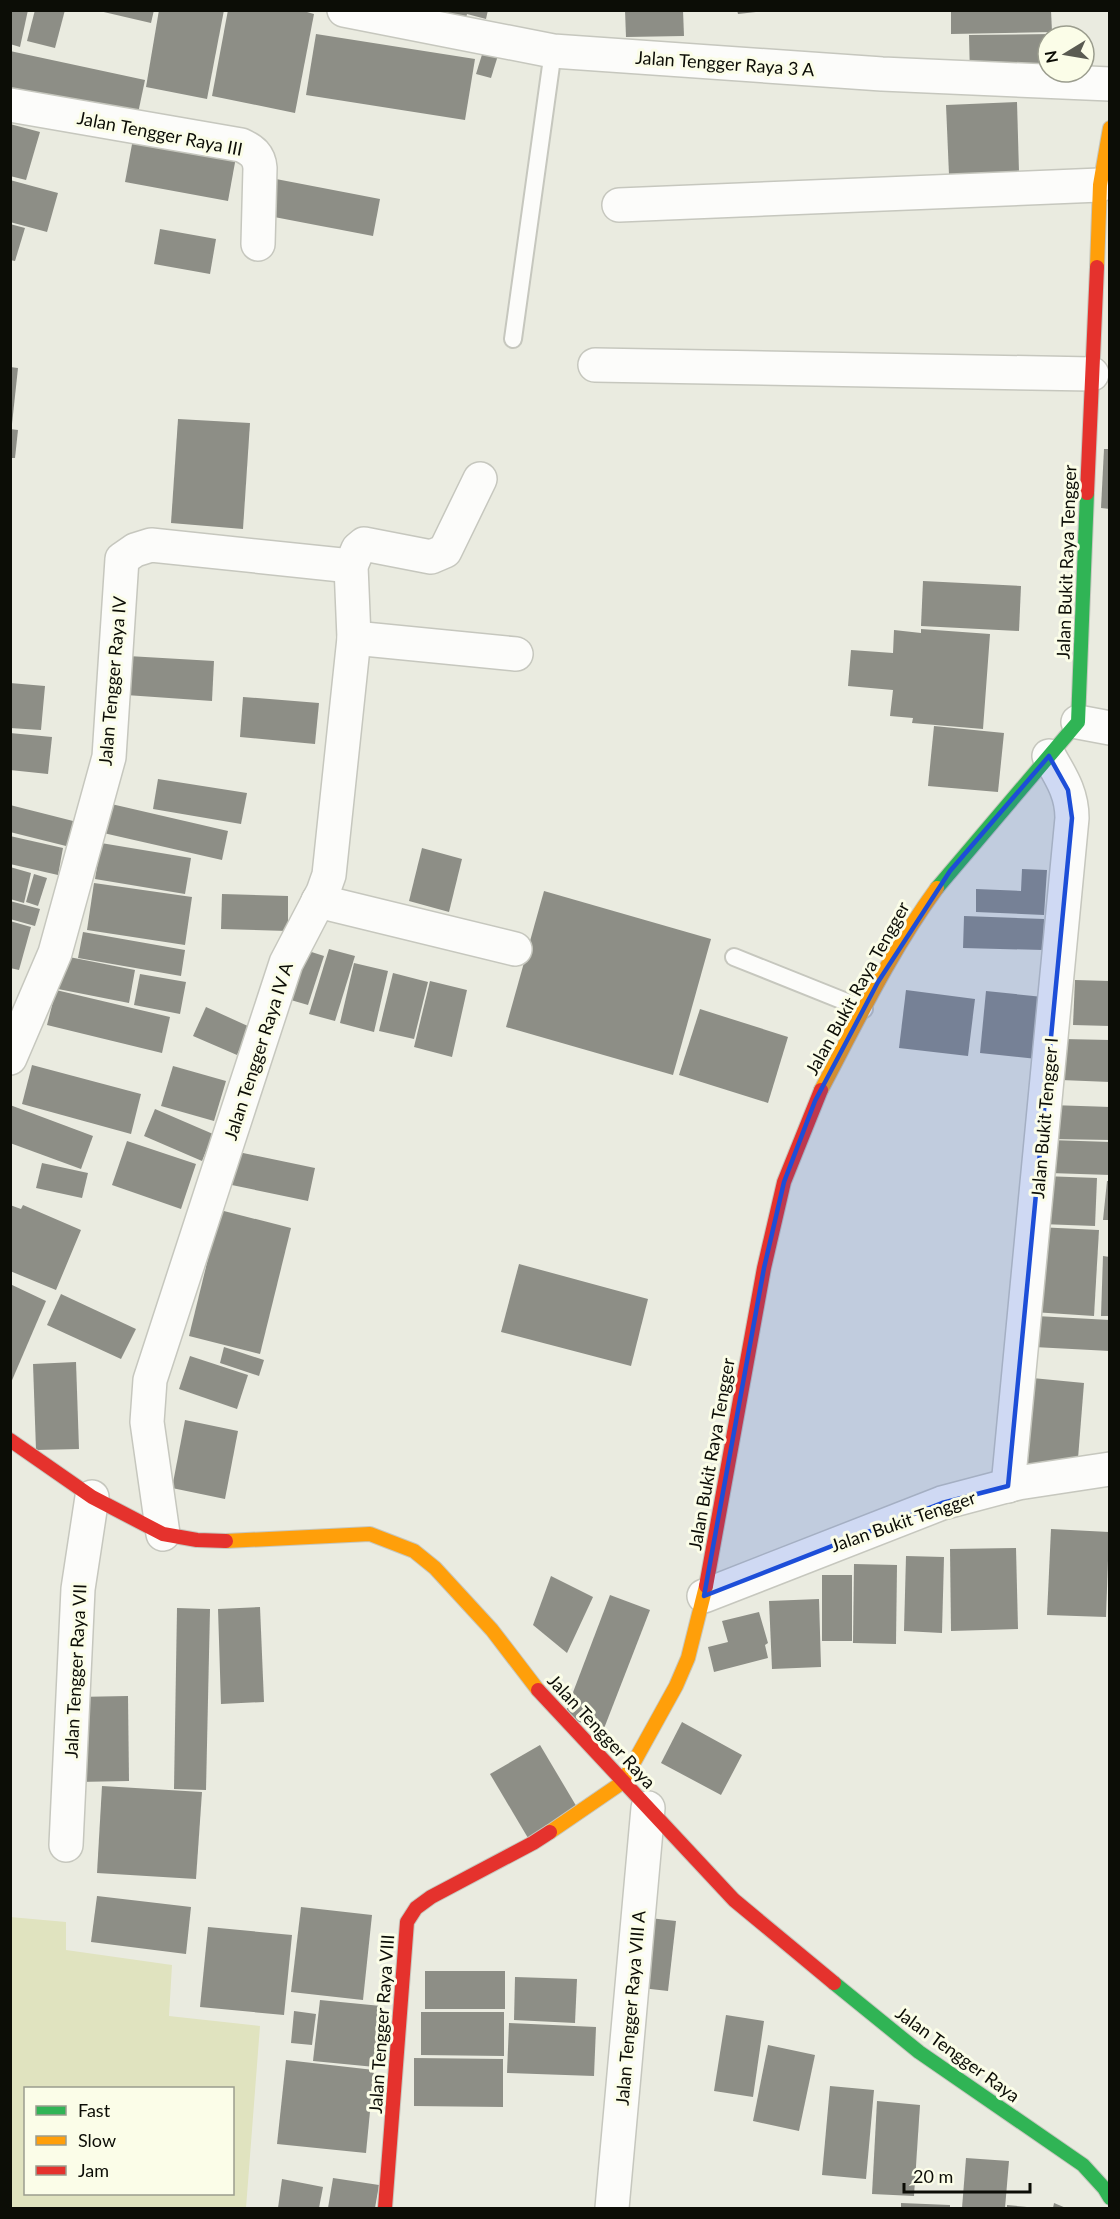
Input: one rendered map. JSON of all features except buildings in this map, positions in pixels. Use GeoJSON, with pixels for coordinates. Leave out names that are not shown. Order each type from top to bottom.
{"type":"FeatureCollection","features":[{"type":"Feature","properties":{"kind":"street","name":"Jalan Tengger Raya 3 A"},"geometry":{"type":"LineString","coordinates":[[344,10],[553,51],[882,74],[1110,84]]}},
{"type":"Feature","properties":{"kind":"street","name":"Jalan Tengger Raya III"},"geometry":{"type":"LineString","coordinates":[[10,105],[241,145],[249,149],[259,160],[260,168],[258,244]]}},
{"type":"Feature","properties":{"kind":"street","name":"Jalan Bukit Raya Tengger"},"geometry":{"type":"LineString","coordinates":[[623,1782],[676,1686],[688,1658],[704,1596],[764,1268],[784,1182],[815,1101],[864,1008],[921,910],[950,871],[1078,722],[1100,425],[1092,374],[1100,185],[1110,128]]}},
{"type":"Feature","properties":{"kind":"street"},"geometry":{"type":"LineString","coordinates":[[619,205],[1100,185]]}},
{"type":"Feature","properties":{"kind":"street"},"geometry":{"type":"LineString","coordinates":[[595,365],[1092,374]]}},
{"type":"Feature","properties":{"kind":"street"},"geometry":{"type":"LineString","coordinates":[[351,566],[358,549],[364,544],[431,557],[440,555],[445,551],[480,479]]}},
{"type":"Feature","properties":{"kind":"street","name":"Jalan Tengger Raya IV"},"geometry":{"type":"LineString","coordinates":[[10,1058],[55,953],[109,757],[122,559],[135,550],[151,544],[351,566]]}},
{"type":"Feature","properties":{"kind":"street","name":"Jalan Tengger Raya IV A"},"geometry":{"type":"LineString","coordinates":[[163,1534],[147,1422],[150,1380],[286,963],[318,901],[328,875],[354,638],[351,566]]}},
{"type":"Feature","properties":{"kind":"street"},"geometry":{"type":"LineString","coordinates":[[354,638],[516,654]]}},
{"type":"Feature","properties":{"kind":"street"},"geometry":{"type":"LineString","coordinates":[[1078,722],[1110,728]]}},
{"type":"Feature","properties":{"kind":"street","name":"Jalan Bukit Tengger I"},"geometry":{"type":"LineString","coordinates":[[1008,1486],[1072,818],[1072,802],[1068,789],[1049,756]]}},
{"type":"Feature","properties":{"kind":"street"},"geometry":{"type":"LineString","coordinates":[[318,901],[515,949]]}},
{"type":"Feature","properties":{"kind":"street","name":"Jalan Tengger Raya"},"geometry":{"type":"LineString","coordinates":[[10,1440],[92,1497],[163,1534],[196,1540],[225,1541],[370,1534],[414,1551],[435,1568],[492,1630],[539,1691],[734,1900],[919,2052],[1083,2165],[1110,2198]]}},
{"type":"Feature","properties":{"kind":"street","name":"Jalan Bukit Tengger"},"geometry":{"type":"LineString","coordinates":[[704,1596],[942,1503],[1018,1483],[1110,1470]]}},
{"type":"Feature","properties":{"kind":"street","name":"Jalan Tengger Raya VII"},"geometry":{"type":"LineString","coordinates":[[66,1845],[78,1589],[92,1497]]}},
{"type":"Feature","properties":{"kind":"street","name":"Jalan Tengger Raya VIII"},"geometry":{"type":"LineString","coordinates":[[385,2208],[407,1922],[416,1908],[431,1897],[533,1843],[623,1782]]}},
{"type":"Feature","properties":{"kind":"street","name":"Jalan Tengger Raya VIII A"},"geometry":{"type":"LineString","coordinates":[[612,2208],[648,1808]]}},
{"type":"Feature","properties":{"kind":"lane"},"geometry":{"type":"LineString","coordinates":[[513,339],[553,51]]}},
{"type":"Feature","properties":{"kind":"lane"},"geometry":{"type":"LineString","coordinates":[[734,957],[864,1008]]}},
{"type":"Feature","properties":{"kind":"highlighted area"},"geometry":{"type":"Polygon","coordinates":[[[1049,756],[1068,790],[1072,818],[1008,1486],[942,1503],[704,1596],[764,1268],[784,1182],[815,1101],[878,982],[950,871],[1049,756]]]}},
{"type":"Feature","properties":{"kind":"green space"},"geometry":{"type":"Polygon","coordinates":[[[10,1917],[66,1922],[66,1950],[172,1965],[169,2016],[260,2026],[246,2208],[11,2208],[10,1917]]]}},
{"type":"Feature","properties":{"kind":"traffic: fast"},"geometry":{"type":"LineString","coordinates":[[937,888],[1078,722],[1087,493]]}},
{"type":"Feature","properties":{"kind":"traffic: fast"},"geometry":{"type":"LineString","coordinates":[[834,1983],[919,2052],[1083,2165],[1110,2198]]}},
{"type":"Feature","properties":{"kind":"traffic: slow"},"geometry":{"type":"LineString","coordinates":[[1097,267],[1100,185],[1110,128]]}},
{"type":"Feature","properties":{"kind":"traffic: slow"},"geometry":{"type":"LineString","coordinates":[[821,1090],[890,962],[937,888]]}},
{"type":"Feature","properties":{"kind":"traffic: slow"},"geometry":{"type":"LineString","coordinates":[[226,1541],[370,1534],[414,1551],[435,1568],[492,1630],[538,1690]]}},
{"type":"Feature","properties":{"kind":"traffic: slow"},"geometry":{"type":"LineString","coordinates":[[550,1832],[623,1782],[676,1686],[688,1658],[706,1586]]}},
{"type":"Feature","properties":{"kind":"traffic: jam"},"geometry":{"type":"LineString","coordinates":[[1087,493],[1097,267]]}},
{"type":"Feature","properties":{"kind":"traffic: jam"},"geometry":{"type":"LineString","coordinates":[[706,1586],[764,1268],[784,1182],[821,1090]]}},
{"type":"Feature","properties":{"kind":"traffic: jam"},"geometry":{"type":"LineString","coordinates":[[10,1440],[92,1497],[163,1534],[197,1540],[226,1541]]}},
{"type":"Feature","properties":{"kind":"traffic: jam"},"geometry":{"type":"LineString","coordinates":[[538,1690],[734,1900],[834,1983]]}},
{"type":"Feature","properties":{"kind":"traffic: jam"},"geometry":{"type":"LineString","coordinates":[[385,2208],[407,1922],[416,1908],[431,1897],[550,1832]]}}]}
